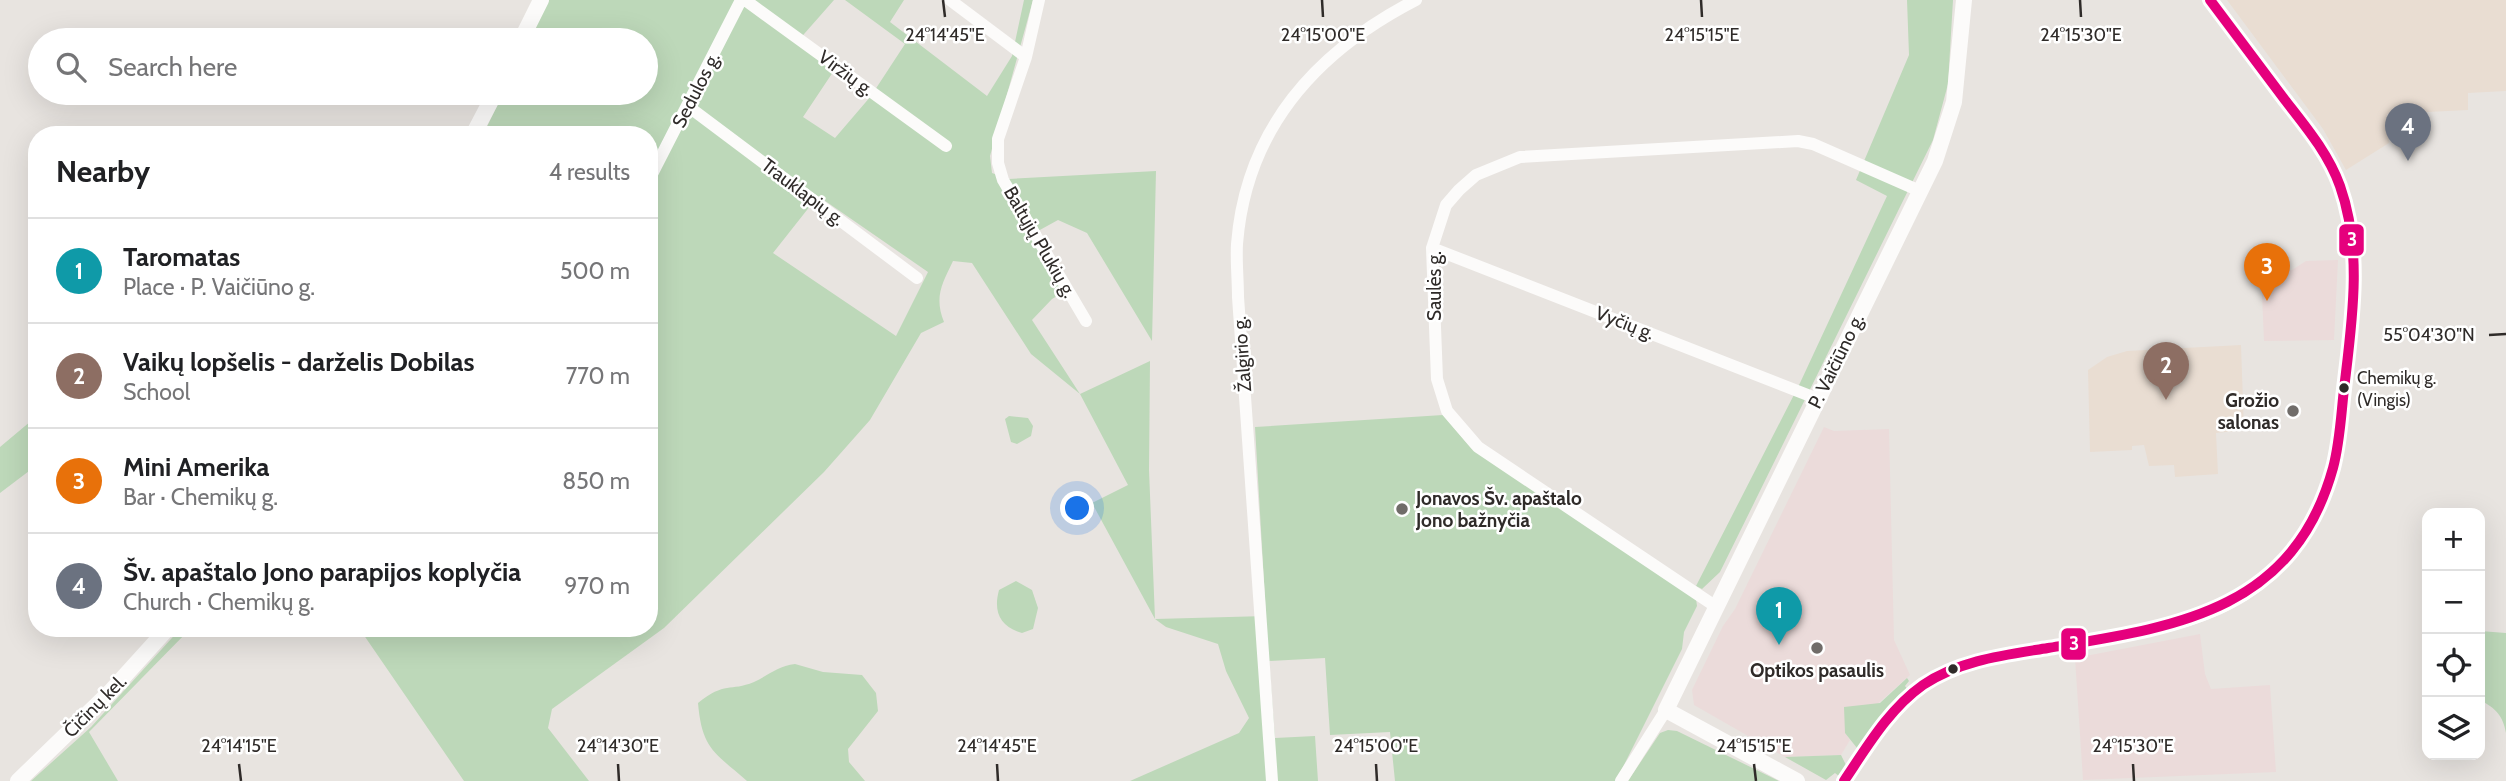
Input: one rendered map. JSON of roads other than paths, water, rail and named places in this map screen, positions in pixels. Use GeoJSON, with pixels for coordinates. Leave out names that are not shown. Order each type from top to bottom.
{"type":"FeatureCollection","features":[{"type":"Feature","properties":{"kind":"main road"},"geometry":{"type":"LineString","coordinates":[[527,28],[541,0]]}},
{"type":"Feature","properties":{"kind":"main road","name":"P. Vaičiūno g."},"geometry":{"type":"LineString","coordinates":[[1666,710],[1714,606],[1943,140],[1954,102],[1964,0]]}},
{"type":"Feature","properties":{"kind":"main road"},"geometry":{"type":"LineString","coordinates":[[478,126],[489,105]]}},
{"type":"Feature","properties":{"kind":"main road","name":"Čičinų kel."},"geometry":{"type":"LineString","coordinates":[[18,781],[110,692],[160,637]]}},
{"type":"Feature","properties":{"kind":"main road"},"geometry":{"type":"LineString","coordinates":[[1666,710],[1797,781]]}},
{"type":"Feature","properties":{"kind":"street","name":"Sedulos g."},"geometry":{"type":"LineString","coordinates":[[658,164],[743,0]]}},
{"type":"Feature","properties":{"kind":"street","name":"Viržių g."},"geometry":{"type":"LineString","coordinates":[[743,0],[946,146]]}},
{"type":"Feature","properties":{"kind":"street"},"geometry":{"type":"LineString","coordinates":[[950,0],[1026,57]]}},
{"type":"Feature","properties":{"kind":"street","name":"Baltųjų Plukių g."},"geometry":{"type":"LineString","coordinates":[[1039,0],[1026,57],[998,139],[998,163],[1003,180],[1086,321]]}},
{"type":"Feature","properties":{"kind":"street","name":"Žalgirio g."},"geometry":{"type":"LineString","coordinates":[[1272,781],[1238,297],[1237,243],[1246,190],[1269,133],[1309,75],[1338,49],[1414,0]]}},
{"type":"Feature","properties":{"kind":"street"},"geometry":{"type":"LineString","coordinates":[[1844,781],[1890,716],[1914,693],[1938,677],[1982,660],[2165,626],[2221,608],[2250,590],[2279,566],[2304,537],[2322,504],[2336,461],[2339,439],[2354,266],[2350,213],[2339,178],[2311,131],[2210,0]]}},
{"type":"Feature","properties":{"kind":"street","name":"Trauklapių g."},"geometry":{"type":"LineString","coordinates":[[689,107],[917,278]]}},
{"type":"Feature","properties":{"kind":"street","name":"Saulės g."},"geometry":{"type":"LineString","coordinates":[[1714,606],[1478,447],[1447,411],[1437,379],[1432,248],[1446,205],[1476,175],[1520,157],[1798,141],[1813,144],[1920,191]]}},
{"type":"Feature","properties":{"kind":"street","name":"Vyčių g."},"geometry":{"type":"LineString","coordinates":[[1432,248],[1818,399]]}},
{"type":"Feature","properties":{"kind":"street"},"geometry":{"type":"LineString","coordinates":[[1621,781],[1666,710]]}},
{"type":"Feature","properties":{"kind":"place","name":"Šv. apaštalo Jono parapijos koplyčia"},"geometry":{"type":"Point","coordinates":[2408,161]}},
{"type":"Feature","properties":{"kind":"place","name":"Mini Amerika"},"geometry":{"type":"Point","coordinates":[2267,301]}},
{"type":"Feature","properties":{"kind":"place","name":"Chemikų g. (Vingis)"},"geometry":{"type":"Point","coordinates":[2344,388]}},
{"type":"Feature","properties":{"kind":"place","name":"Vaikų lopšelis - darželis Dobilas"},"geometry":{"type":"Point","coordinates":[2166,400]}},
{"type":"Feature","properties":{"kind":"place","name":"Grožio salonas"},"geometry":{"type":"Point","coordinates":[2293,411]}},
{"type":"Feature","properties":{"kind":"place","name":"Jonavos Šv. apaštalo Jono bažnyčia"},"geometry":{"type":"Point","coordinates":[1402,509]}},
{"type":"Feature","properties":{"kind":"place","name":"Taromatas"},"geometry":{"type":"Point","coordinates":[1779,645]}},
{"type":"Feature","properties":{"kind":"place","name":"Optikos pasaulis"},"geometry":{"type":"Point","coordinates":[1817,648]}}]}
